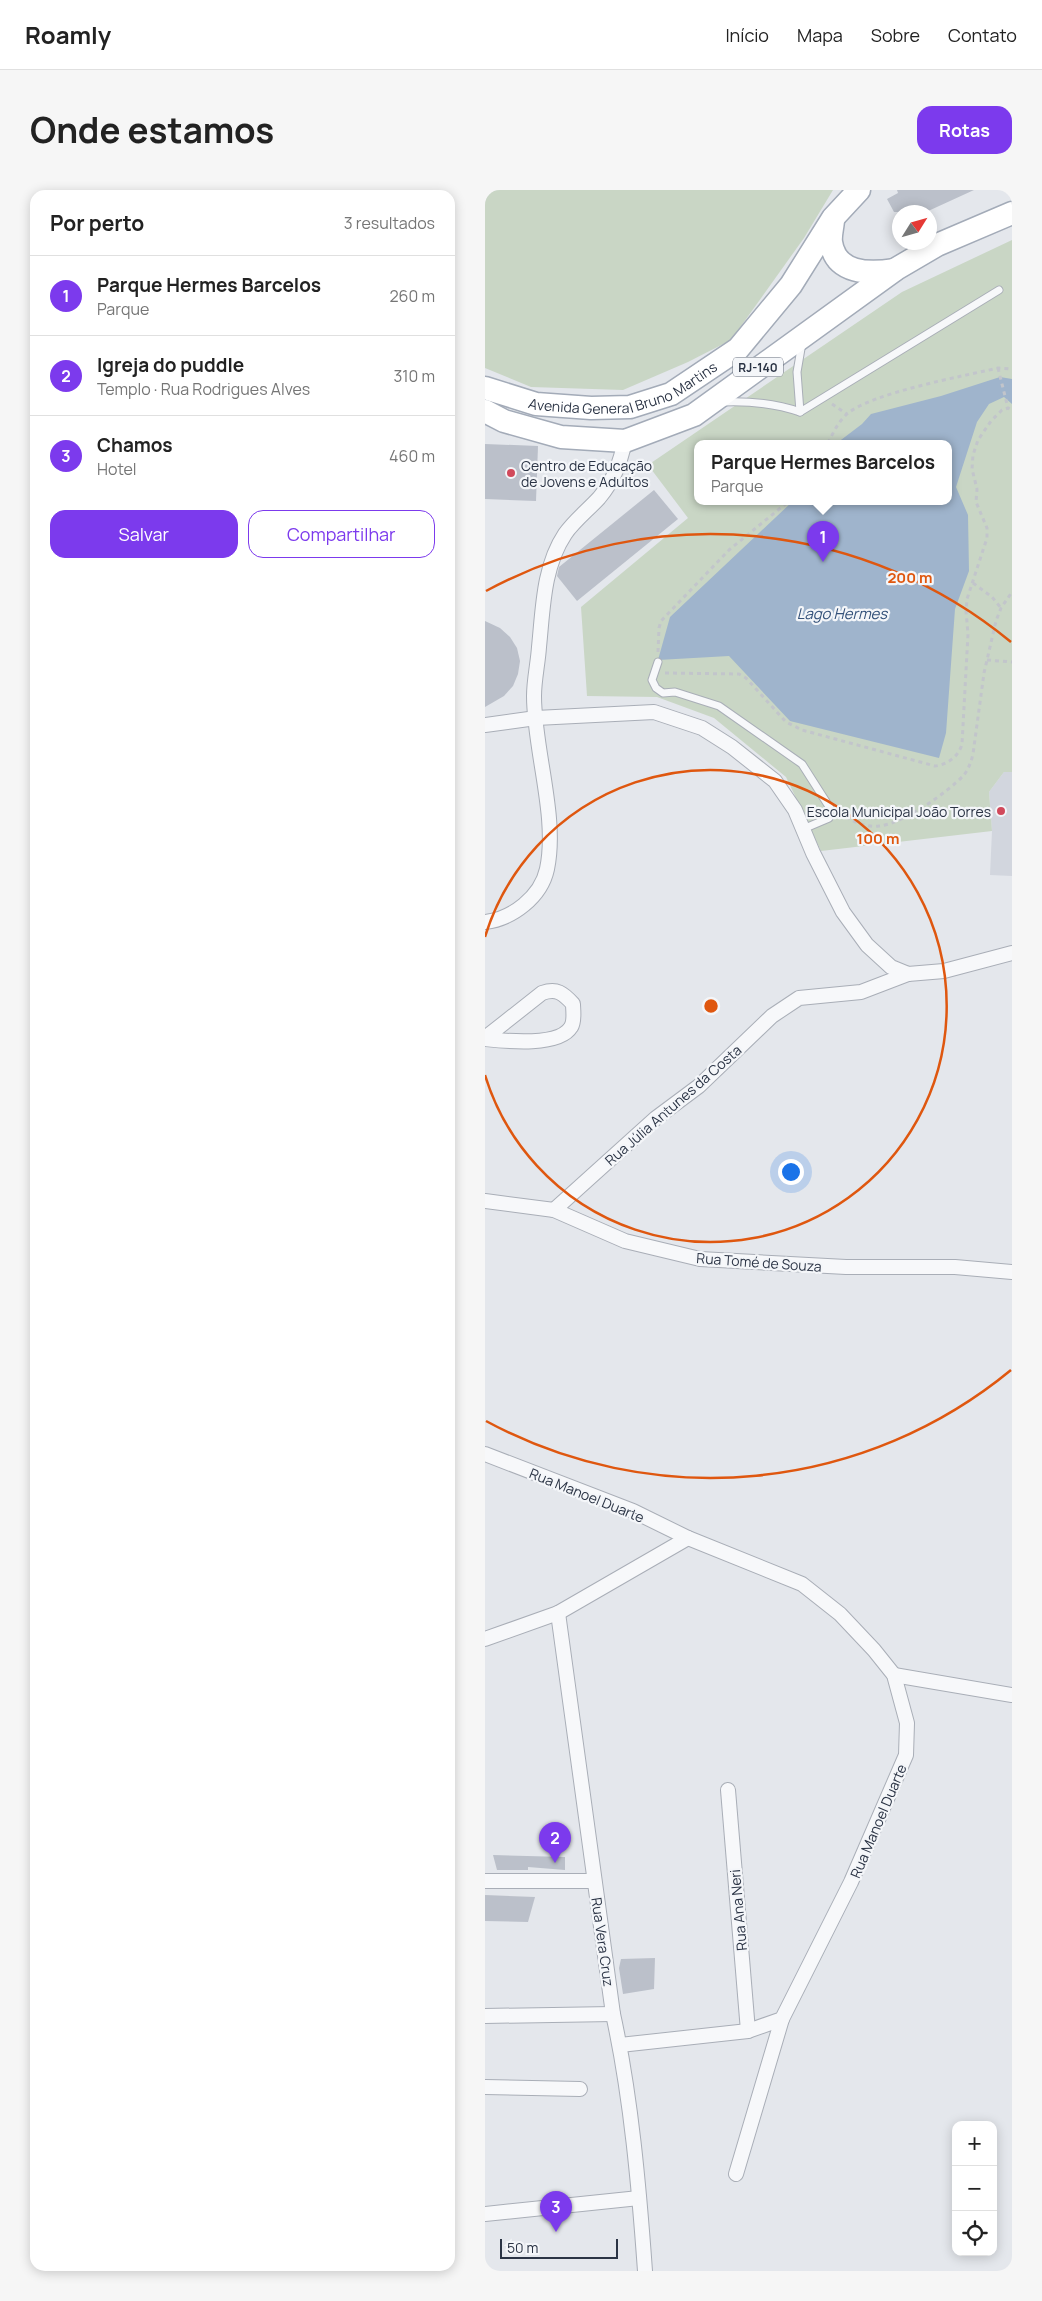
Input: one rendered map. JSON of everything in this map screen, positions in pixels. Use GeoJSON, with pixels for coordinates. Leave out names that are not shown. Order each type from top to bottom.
{"type":"FeatureCollection","features":[{"type":"Feature","properties":{"kind":"main road","name":"Avenida General Bruno Martins"},"geometry":{"type":"LineString","coordinates":[[485,388],[536,404],[591,408],[630,407],[671,394],[739,348],[791,285],[833,218],[859,190]]}},
{"type":"Feature","properties":{"kind":"main road","name":"Avenida General Bruno Martins"},"geometry":{"type":"LineString","coordinates":[[485,411],[504,421],[561,436],[625,441],[694,415],[896,269],[937,245],[1012,213]]}},
{"type":"Feature","properties":{"kind":"main road"},"geometry":{"type":"LineString","coordinates":[[833,218],[831,241],[835,257],[847,267],[872,274],[896,269]]}},
{"type":"Feature","properties":{"kind":"street"},"geometry":{"type":"LineString","coordinates":[[485,922],[498,920],[514,912],[532,897],[547,871],[550,843],[534,695],[546,584],[555,553],[566,533],[600,497],[619,467],[625,441]]}},
{"type":"Feature","properties":{"kind":"street"},"geometry":{"type":"LineString","coordinates":[[485,725],[536,718],[654,712],[702,728],[732,747],[775,781],[795,810],[843,912],[867,945],[891,967],[908,974]]}},
{"type":"Feature","properties":{"kind":"street","name":"Rua Júlia Antunes da Costa"},"geometry":{"type":"LineString","coordinates":[[554,1210],[656,1118],[699,1086],[778,1012],[799,998],[861,992],[908,974],[944,971],[1012,953]]}},
{"type":"Feature","properties":{"kind":"street"},"geometry":{"type":"LineString","coordinates":[[552,990],[563,992],[573,1004],[573,1025],[567,1032],[552,1039],[513,1042],[485,1039],[542,993],[552,990]]}},
{"type":"Feature","properties":{"kind":"street","name":"Rua Tomé de Souza"},"geometry":{"type":"LineString","coordinates":[[485,1201],[554,1210],[625,1241],[700,1259],[846,1268],[955,1267],[1012,1272]]}},
{"type":"Feature","properties":{"kind":"street","name":"Rua Manoel Duarte"},"geometry":{"type":"LineString","coordinates":[[485,1454],[633,1511],[689,1538],[802,1584],[840,1614],[874,1650],[893,1675],[907,1723],[906,1755],[851,1882],[782,2019],[736,2174]]}},
{"type":"Feature","properties":{"kind":"street"},"geometry":{"type":"LineString","coordinates":[[486,1637],[558,1613],[689,1538]]}},
{"type":"Feature","properties":{"kind":"street","name":"Rua Vera Cruz"},"geometry":{"type":"LineString","coordinates":[[558,1613],[594,1881],[619,2045],[639,2198],[645,2271]]}},
{"type":"Feature","properties":{"kind":"street"},"geometry":{"type":"LineString","coordinates":[[893,1675],[1012,1695]]}},
{"type":"Feature","properties":{"kind":"street","name":"Rua Ana Neri"},"geometry":{"type":"LineString","coordinates":[[728,1790],[748,2031]]}},
{"type":"Feature","properties":{"kind":"street"},"geometry":{"type":"LineString","coordinates":[[485,1881],[594,1881]]}},
{"type":"Feature","properties":{"kind":"street"},"geometry":{"type":"LineString","coordinates":[[485,2016],[613,2014]]}},
{"type":"Feature","properties":{"kind":"street"},"geometry":{"type":"LineString","coordinates":[[619,2045],[748,2031],[782,2019]]}},
{"type":"Feature","properties":{"kind":"street"},"geometry":{"type":"LineString","coordinates":[[485,2087],[580,2089]]}},
{"type":"Feature","properties":{"kind":"street"},"geometry":{"type":"LineString","coordinates":[[485,2214],[639,2198]]}},
{"type":"Feature","properties":{"kind":"lane"},"geometry":{"type":"LineString","coordinates":[[800,412],[999,290]]}},
{"type":"Feature","properties":{"kind":"lane"},"geometry":{"type":"LineString","coordinates":[[800,412],[797,372],[804,335]]}},
{"type":"Feature","properties":{"kind":"lane"},"geometry":{"type":"LineString","coordinates":[[710,403],[744,401],[786,407],[800,412]]}},
{"type":"Feature","properties":{"kind":"lane"},"geometry":{"type":"LineString","coordinates":[[658,662],[652,680],[656,688],[663,693],[675,692],[719,706],[802,764],[830,808],[829,818],[803,829]]}},
{"type":"Feature","properties":{"kind":"path"},"geometry":{"type":"LineString","coordinates":[[830,440],[847,414],[873,400],[998,368],[1012,368]]}},
{"type":"Feature","properties":{"kind":"path"},"geometry":{"type":"LineString","coordinates":[[998,368],[1007,408]]}},
{"type":"Feature","properties":{"kind":"path"},"geometry":{"type":"LineString","coordinates":[[823,398],[847,414]]}},
{"type":"Feature","properties":{"kind":"path"},"geometry":{"type":"LineString","coordinates":[[1007,408],[1012,410]]}},
{"type":"Feature","properties":{"kind":"path"},"geometry":{"type":"LineString","coordinates":[[784,505],[729,550],[661,620],[657,639],[658,662],[666,675],[739,674],[746,678],[786,722],[793,726],[940,765],[956,756],[962,744],[968,634],[966,612],[987,538],[987,528],[976,502],[977,489],[972,469],[973,455],[978,440],[991,421],[997,414],[1007,408]]}},
{"type":"Feature","properties":{"kind":"path"},"geometry":{"type":"LineString","coordinates":[[973,583],[1001,608]]}},
{"type":"Feature","properties":{"kind":"path"},"geometry":{"type":"LineString","coordinates":[[830,808],[865,825],[878,826],[896,822],[957,781],[971,765],[987,660],[1001,608],[1012,592]]}},
{"type":"Feature","properties":{"kind":"path"},"geometry":{"type":"LineString","coordinates":[[987,660],[1012,662]]}},
{"type":"Feature","properties":{"kind":"shaded area","name":"Escola Municipal João Torres"},"geometry":{"type":"Polygon","coordinates":[[[1004,772],[1012,772],[1012,876],[990,875],[992,831],[989,792],[1004,772]]]}},
{"type":"Feature","properties":{"kind":"green space"},"geometry":{"type":"Polygon","coordinates":[[[485,190],[833,190],[804,238],[731,340],[688,362],[623,390],[531,387],[485,368],[485,190]]]}},
{"type":"Feature","properties":{"kind":"green space"},"geometry":{"type":"Polygon","coordinates":[[[1012,240],[1012,772],[1004,772],[989,792],[992,831],[821,851],[786,777],[714,718],[657,697],[587,696],[581,607],[688,518],[648,465],[902,292],[1012,240]]]}},
{"type":"Feature","properties":{"kind":"water","name":"Lago Hermes"},"geometry":{"type":"Polygon","coordinates":[[[1000,377],[1012,379],[1012,404],[1004,397],[989,404],[977,422],[956,487],[968,515],[969,571],[955,609],[946,733],[939,758],[790,721],[729,656],[658,660],[670,617],[789,505],[952,505],[952,440],[841,440],[862,424],[871,414],[941,396],[1000,377]]]}},
{"type":"Feature","properties":{"kind":"building"},"geometry":{"type":"Polygon","coordinates":[[[897,190],[974,190],[937,207],[937,205],[892,205],[892,208],[887,199],[898,193],[897,190]]]}},
{"type":"Feature","properties":{"kind":"building","name":"Centro de Educação de Jovens e Adultos"},"geometry":{"type":"Polygon","coordinates":[[[485,444],[538,446],[536,501],[485,499],[485,444]]]}},
{"type":"Feature","properties":{"kind":"building"},"geometry":{"type":"Polygon","coordinates":[[[654,490],[678,519],[577,601],[557,576],[559,567],[654,490]]]}},
{"type":"Feature","properties":{"kind":"building"},"geometry":{"type":"Polygon","coordinates":[[[485,621],[500,628],[510,637],[517,648],[520,661],[518,674],[513,686],[504,696],[485,707],[485,621]]]}},
{"type":"Feature","properties":{"kind":"building"},"geometry":{"type":"Polygon","coordinates":[[[493,1855],[565,1857],[565,1870],[528,1867],[528,1870],[497,1870],[493,1855]]]}},
{"type":"Feature","properties":{"kind":"building"},"geometry":{"type":"Polygon","coordinates":[[[485,1895],[535,1897],[528,1922],[485,1921],[485,1895]]]}},
{"type":"Feature","properties":{"kind":"building"},"geometry":{"type":"Polygon","coordinates":[[[655,1958],[654,1989],[623,1994],[619,1968],[621,1959],[655,1958]]]}},
{"type":"Feature","properties":{"kind":"place","name":"Centro de Educação de Jovens e Adultos"},"geometry":{"type":"Point","coordinates":[511,473]}},
{"type":"Feature","properties":{"kind":"place","name":"Parque Hermes Barcelos"},"geometry":{"type":"Point","coordinates":[823,562]}},
{"type":"Feature","properties":{"kind":"place","name":"Escola Municipal João Torres"},"geometry":{"type":"Point","coordinates":[1001,811]}},
{"type":"Feature","properties":{"kind":"place","name":"Igreja do puddle"},"geometry":{"type":"Point","coordinates":[555,1863]}},
{"type":"Feature","properties":{"kind":"place","name":"Chamos"},"geometry":{"type":"Point","coordinates":[556,2232]}}]}
